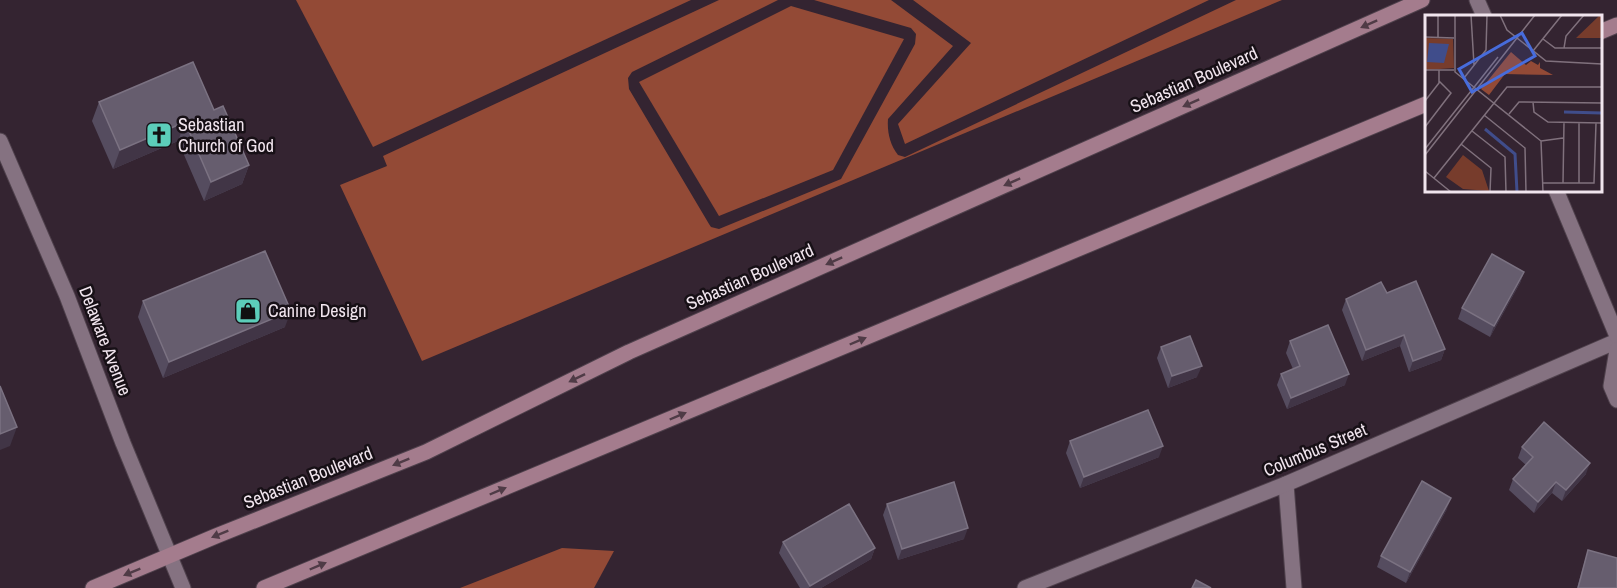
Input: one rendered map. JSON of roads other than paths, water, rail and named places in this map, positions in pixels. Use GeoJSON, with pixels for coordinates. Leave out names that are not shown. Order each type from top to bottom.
{"type":"FeatureCollection","features":[{"type":"Feature","properties":{"kind":"main road","name":"Sebastian Boulevard"},"geometry":{"type":"LineString","coordinates":[[93,588],[426,452],[629,352],[1422,0]]}},
{"type":"Feature","properties":{"kind":"main road"},"geometry":{"type":"LineString","coordinates":[[1602,31],[1617,25]]}},
{"type":"Feature","properties":{"kind":"main road"},"geometry":{"type":"LineString","coordinates":[[264,588],[1425,104]]}},
{"type":"Feature","properties":{"kind":"street"},"geometry":{"type":"LineString","coordinates":[[1477,0],[1484,15]]}},
{"type":"Feature","properties":{"kind":"street","name":"Delaware Avenue"},"geometry":{"type":"LineString","coordinates":[[0,141],[67,296],[123,443],[183,588]]}},
{"type":"Feature","properties":{"kind":"street"},"geometry":{"type":"LineString","coordinates":[[1557,192],[1617,336]]}},
{"type":"Feature","properties":{"kind":"street","name":"Columbus Street"},"geometry":{"type":"LineString","coordinates":[[1025,588],[1286,484],[1617,341]]}},
{"type":"Feature","properties":{"kind":"street"},"geometry":{"type":"LineString","coordinates":[[1617,350],[1611,386],[1617,400]]}},
{"type":"Feature","properties":{"kind":"street"},"geometry":{"type":"LineString","coordinates":[[1286,484],[1294,588]]}},
{"type":"Feature","properties":{"kind":"place","name":"Sebastian Church of God"},"geometry":{"type":"Point","coordinates":[159,135]}},
{"type":"Feature","properties":{"kind":"place","name":"Canine Design"},"geometry":{"type":"Point","coordinates":[248,311]}}]}
